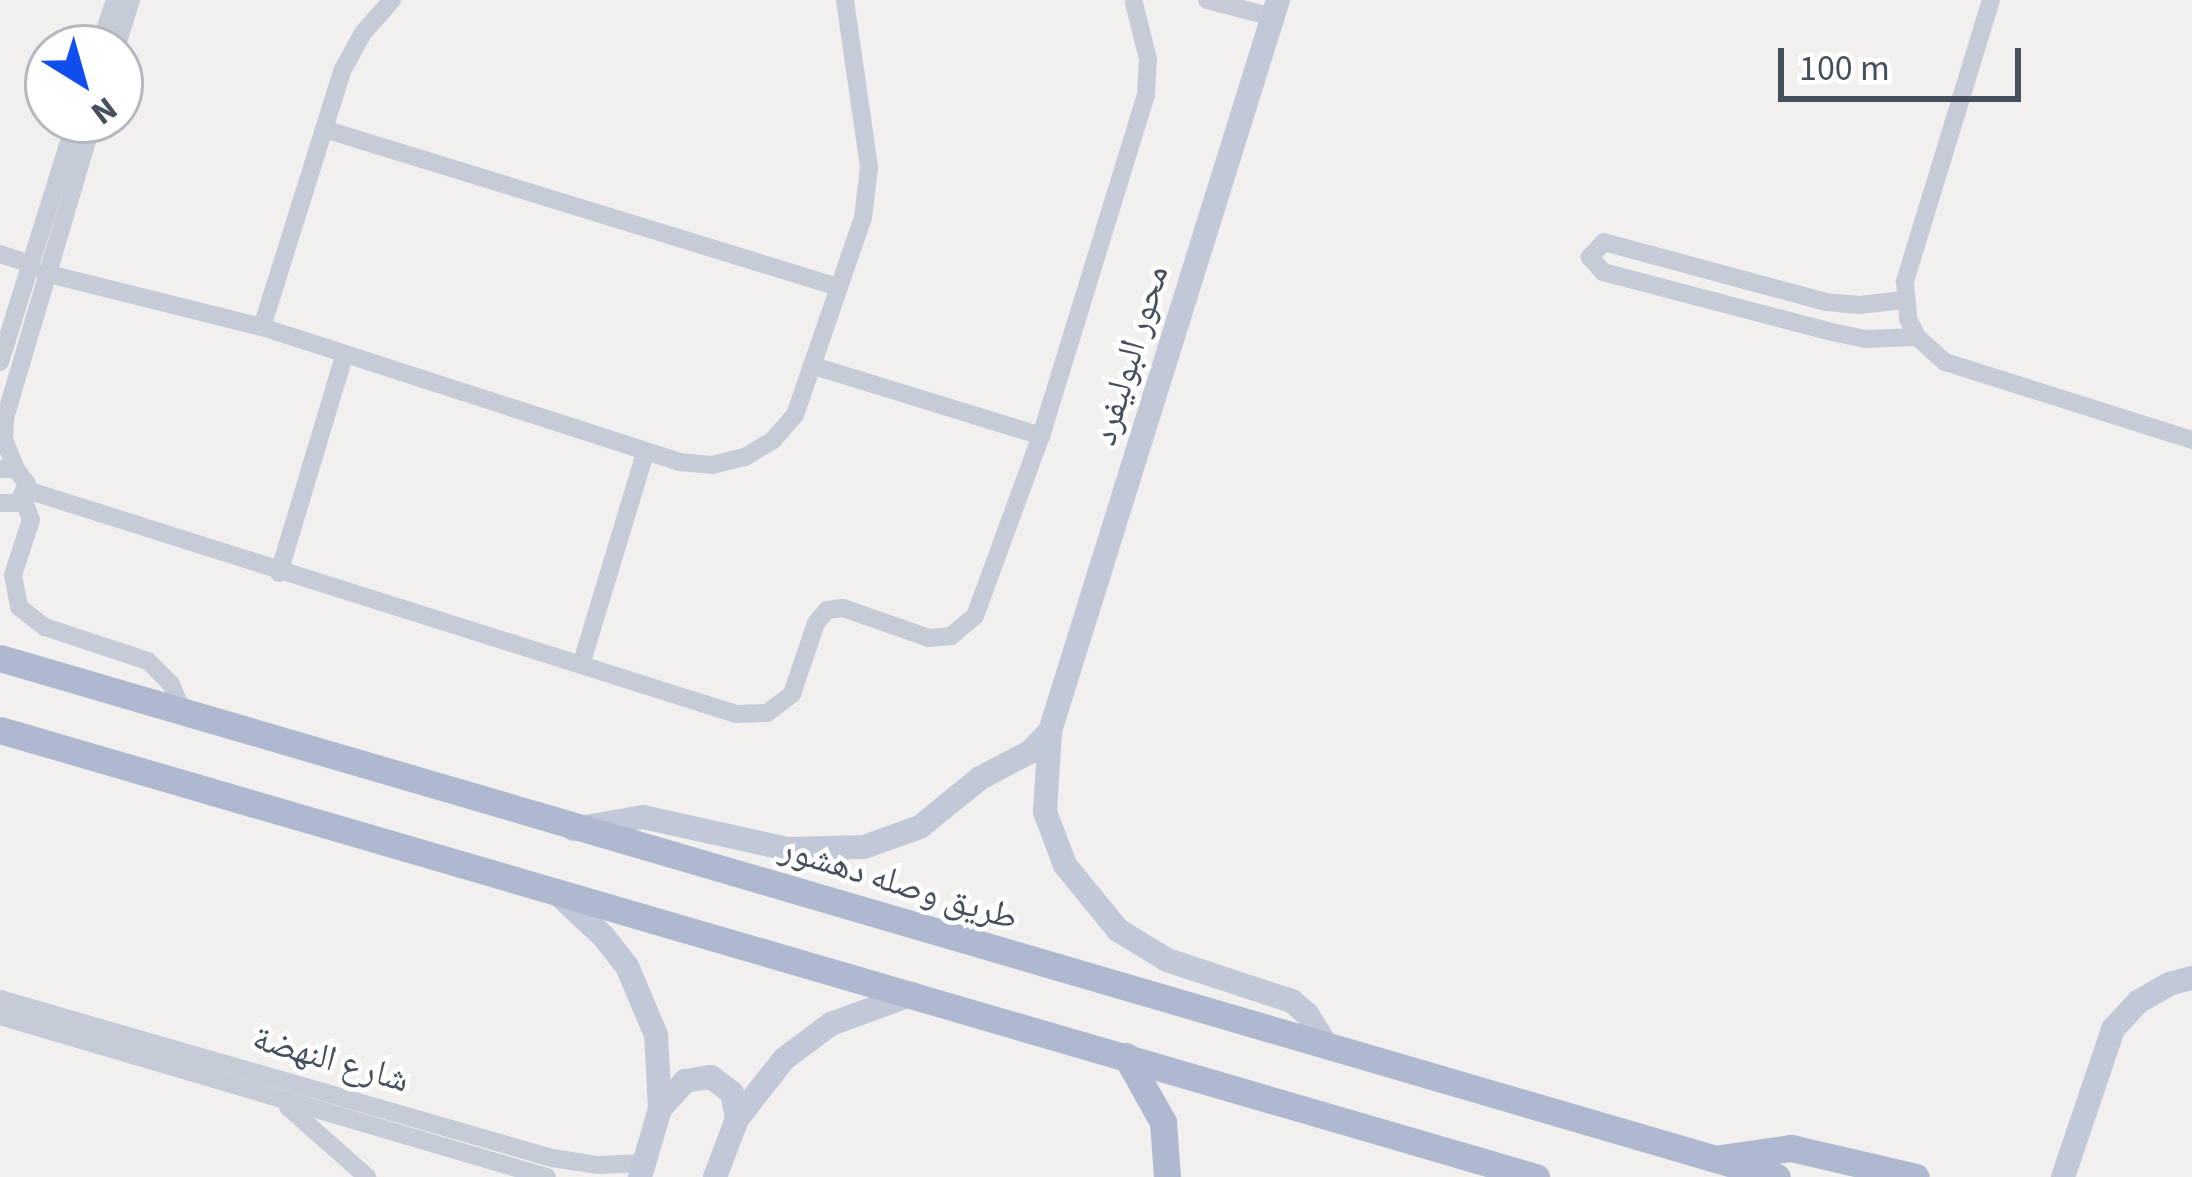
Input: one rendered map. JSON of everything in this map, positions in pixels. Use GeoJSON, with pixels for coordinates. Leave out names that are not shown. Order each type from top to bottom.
{"type":"FeatureCollection","features":[{"type":"Feature","properties":{"kind":"main road","name":"طريق وصله دهشور"},"geometry":{"type":"LineString","coordinates":[[0,658],[1777,1177]]}},
{"type":"Feature","properties":{"kind":"main road"},"geometry":{"type":"LineString","coordinates":[[0,730],[1536,1177]]}},
{"type":"Feature","properties":{"kind":"main road"},"geometry":{"type":"LineString","coordinates":[[1126,1056],[1163,1122],[1167,1177]]}},
{"type":"Feature","properties":{"kind":"main road"},"geometry":{"type":"LineString","coordinates":[[1713,1160],[1791,1148],[1916,1177]]}},
{"type":"Feature","properties":{"kind":"street"},"geometry":{"type":"LineString","coordinates":[[262,327],[348,58],[392,0]]}},
{"type":"Feature","properties":{"kind":"street"},"geometry":{"type":"LineString","coordinates":[[0,254],[262,327],[645,453],[712,465],[745,457],[773,440],[795,415],[862,218],[869,166],[845,0]]}},
{"type":"Feature","properties":{"kind":"street"},"geometry":{"type":"LineString","coordinates":[[1207,0],[1275,9]]}},
{"type":"Feature","properties":{"kind":"street"},"geometry":{"type":"LineString","coordinates":[[1991,0],[1905,282],[1904,300],[1917,337],[1930,351],[1963,368],[2192,440]]}},
{"type":"Feature","properties":{"kind":"street"},"geometry":{"type":"LineString","coordinates":[[25,494],[752,716],[767,713],[792,694],[816,623],[826,610],[843,608],[929,638],[960,632],[975,616],[1041,436],[1146,94],[1148,59],[1137,1]]}},
{"type":"Feature","properties":{"kind":"street","name":"محور البوليفرد"},"geometry":{"type":"LineString","coordinates":[[1275,9],[1050,731],[1044,784],[1052,842],[1098,910],[1141,946],[1167,960],[1292,1001],[1307,1014],[1328,1047]]}},
{"type":"Feature","properties":{"kind":"street"},"geometry":{"type":"LineString","coordinates":[[324,129],[838,287]]}},
{"type":"Feature","properties":{"kind":"street"},"geometry":{"type":"LineString","coordinates":[[70,144],[5,418],[8,469],[25,494],[31,520],[7,565],[13,591],[30,619],[148,661],[171,684],[182,711]]}},
{"type":"Feature","properties":{"kind":"street"},"geometry":{"type":"LineString","coordinates":[[0,362],[84,144]]}},
{"type":"Feature","properties":{"kind":"street"},"geometry":{"type":"LineString","coordinates":[[1904,300],[1859,305],[1826,302],[1604,242],[1590,256],[1603,272],[1848,336],[1917,337]]}},
{"type":"Feature","properties":{"kind":"street"},"geometry":{"type":"LineString","coordinates":[[279,573],[344,356]]}},
{"type":"Feature","properties":{"kind":"street"},"geometry":{"type":"LineString","coordinates":[[814,365],[1041,436]]}},
{"type":"Feature","properties":{"kind":"street"},"geometry":{"type":"LineString","coordinates":[[582,662],[645,453]]}},
{"type":"Feature","properties":{"kind":"street"},"geometry":{"type":"LineString","coordinates":[[0,503],[11,505],[25,494]]}},
{"type":"Feature","properties":{"kind":"street"},"geometry":{"type":"LineString","coordinates":[[573,829],[644,817],[787,849],[864,847],[920,827],[980,778],[1030,752],[1050,731]]}},
{"type":"Feature","properties":{"kind":"street"},"geometry":{"type":"LineString","coordinates":[[550,888],[604,937],[644,999],[661,1072],[660,1109],[643,1170]]}},
{"type":"Feature","properties":{"kind":"street"},"geometry":{"type":"LineString","coordinates":[[2063,1177],[2114,1029],[2138,1002],[2169,984],[2192,978]]}},
{"type":"Feature","properties":{"kind":"street"},"geometry":{"type":"LineString","coordinates":[[718,1175],[737,1119],[766,1077],[806,1040],[857,1010],[914,994]]}},
{"type":"Feature","properties":{"kind":"street","name":"شارع النهضة"},"geometry":{"type":"LineString","coordinates":[[0,998],[171,1056],[280,1101],[547,1177]]}},
{"type":"Feature","properties":{"kind":"street","name":"شارع النهضة"},"geometry":{"type":"LineString","coordinates":[[0,1016],[171,1056],[552,1158],[643,1170]]}},
{"type":"Feature","properties":{"kind":"street"},"geometry":{"type":"LineString","coordinates":[[660,1109],[685,1081],[711,1077],[732,1093],[737,1119]]}},
{"type":"Feature","properties":{"kind":"street"},"geometry":{"type":"LineString","coordinates":[[280,1101],[367,1177]]}}]}
